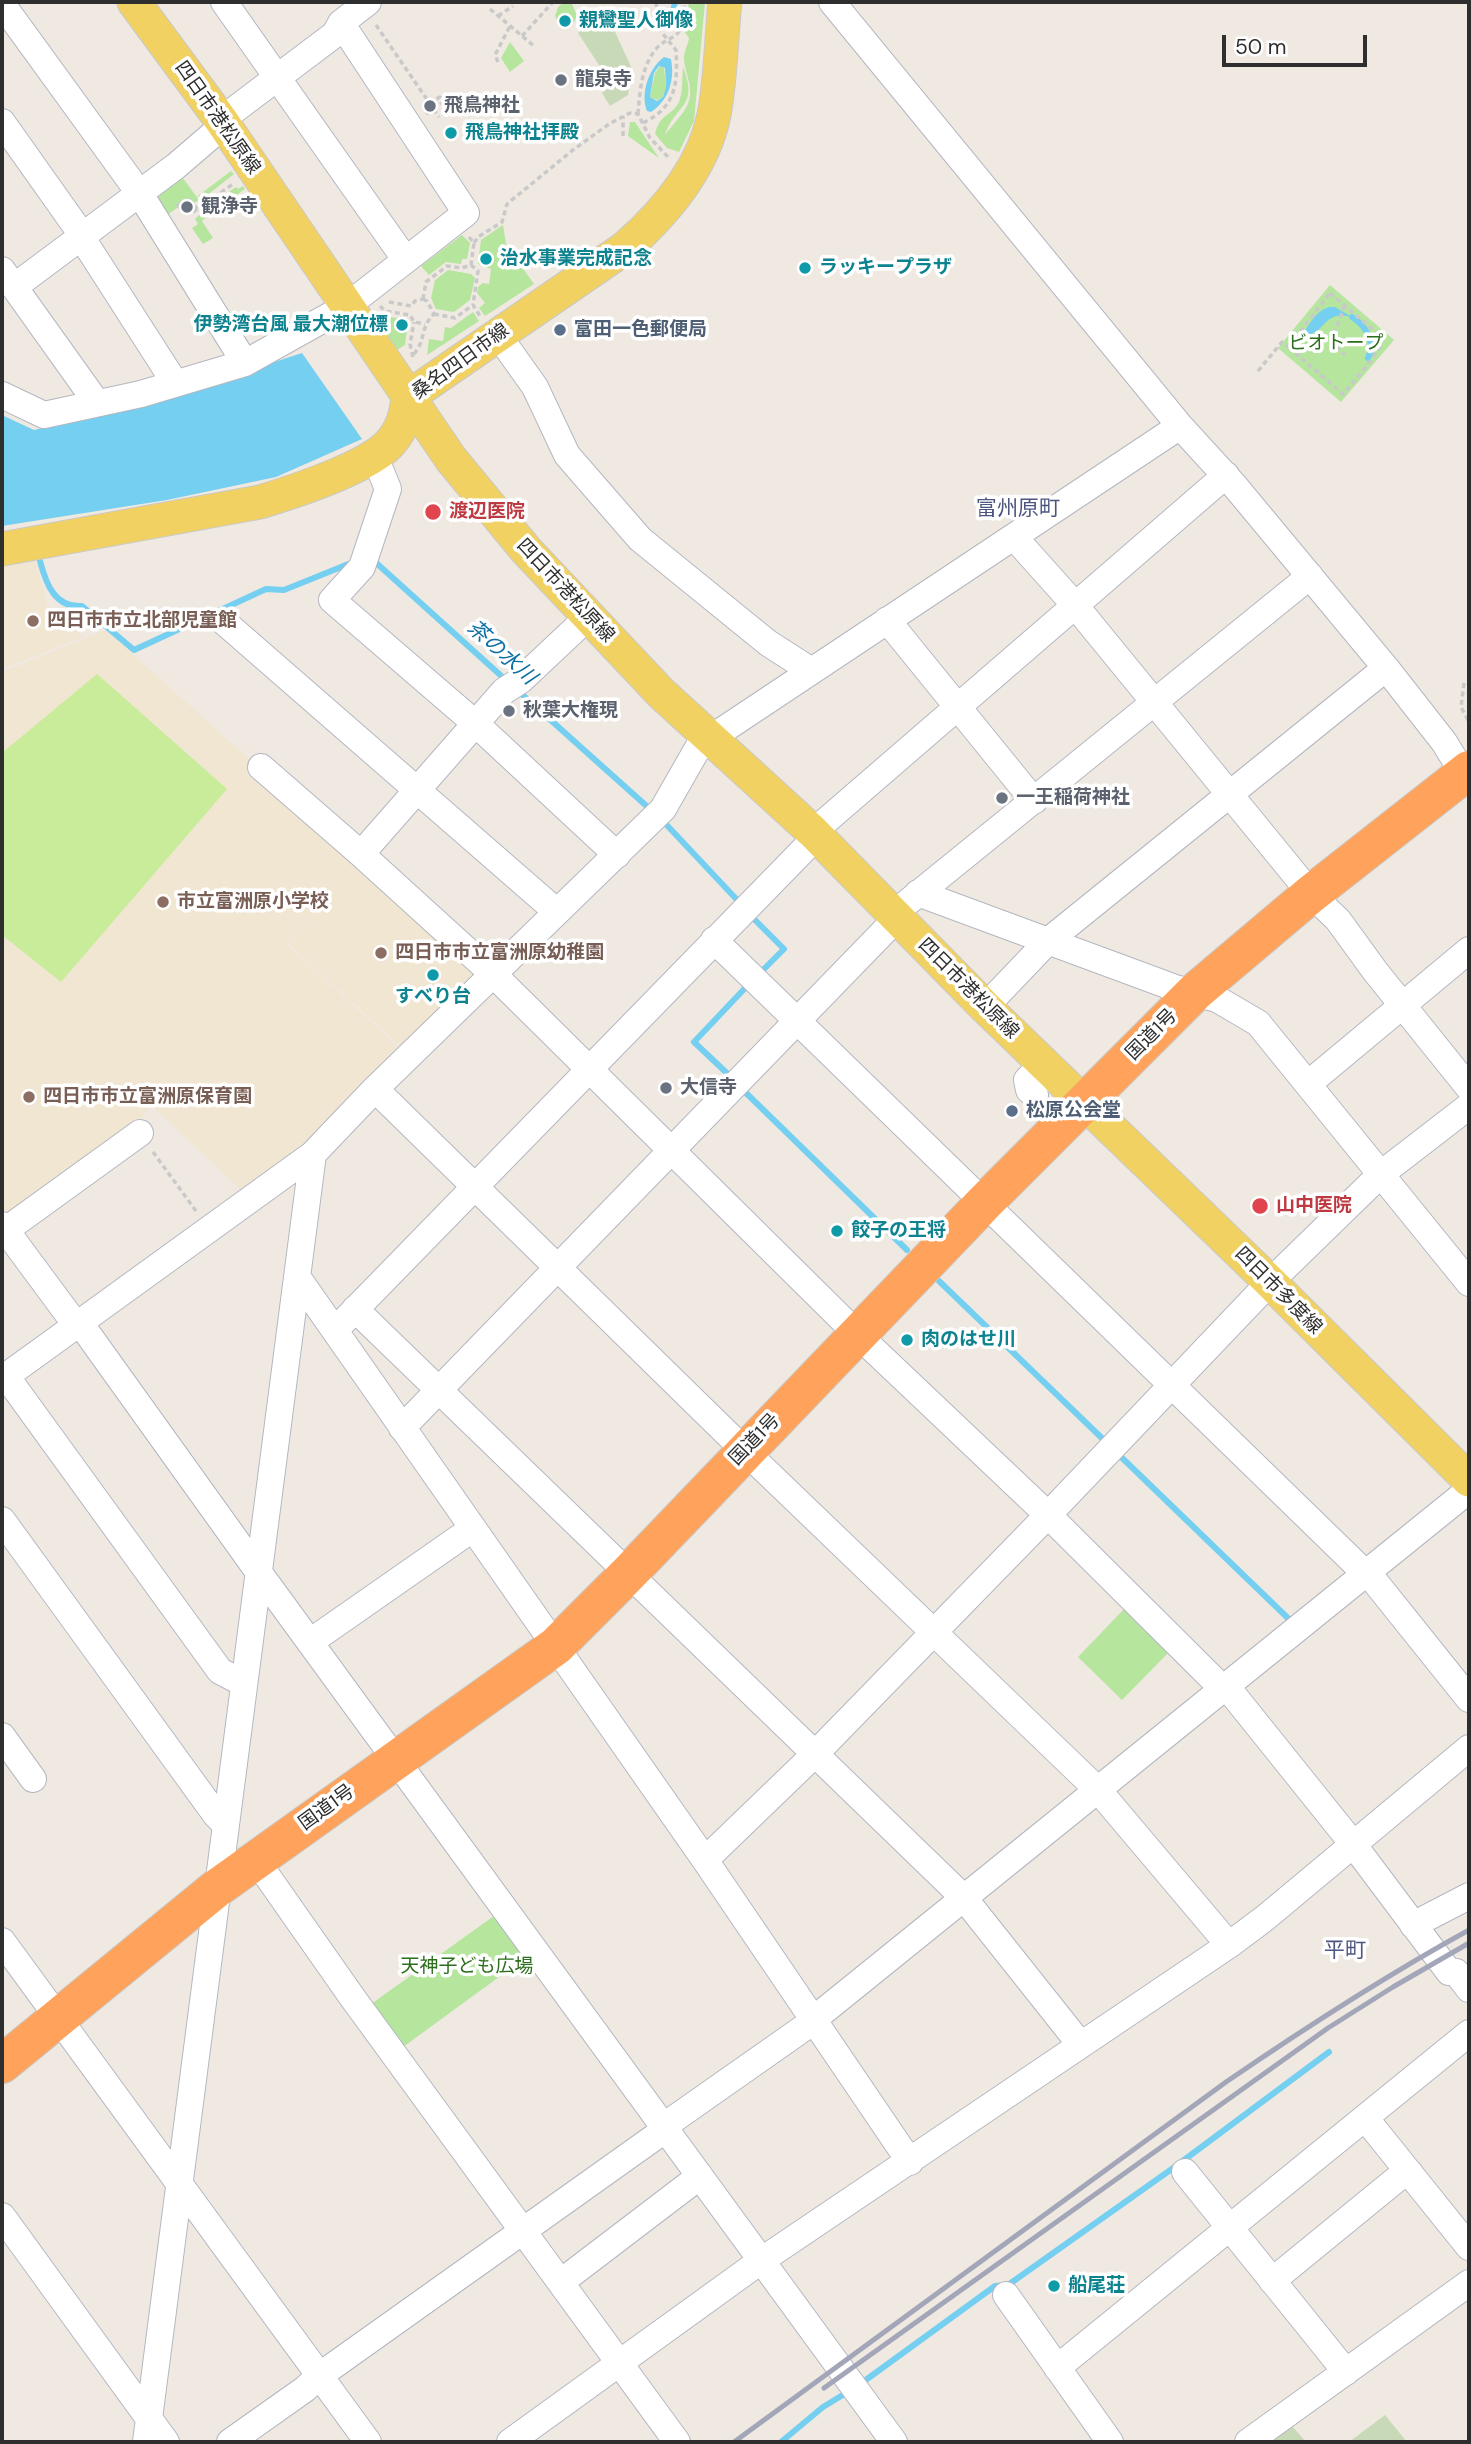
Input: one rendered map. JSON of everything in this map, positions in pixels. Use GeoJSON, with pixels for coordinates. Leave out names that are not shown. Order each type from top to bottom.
{"type":"FeatureCollection","features":[{"type":"Feature","properties":{"kind":"highway","name":"国道1号"},"geometry":{"type":"LineString","coordinates":[[2,2064],[217,1888],[556,1646],[984,1203],[1195,992],[1311,894],[1467,776]]}},
{"type":"Feature","properties":{"kind":"main road","name":"四日市港松原線"},"geometry":{"type":"LineString","coordinates":[[134,2],[363,307],[451,459],[526,550],[661,692],[815,834],[985,1007],[1086,1103]]}},
{"type":"Feature","properties":{"kind":"main road","name":"桑名四日市線"},"geometry":{"type":"LineString","coordinates":[[2,549],[260,502],[295,491],[375,457],[390,443],[406,417],[407,383],[490,327],[625,248],[650,226],[693,170],[709,135],[714,114],[725,2]]}},
{"type":"Feature","properties":{"kind":"main road","name":"四日市多度線"},"geometry":{"type":"LineString","coordinates":[[1086,1103],[1469,1480]]}},
{"type":"Feature","properties":{"kind":"street"},"geometry":{"type":"LineString","coordinates":[[224,2],[405,258]]}},
{"type":"Feature","properties":{"kind":"street"},"geometry":{"type":"LineString","coordinates":[[832,2],[1180,426],[1226,475],[1386,668],[1467,776]]}},
{"type":"Feature","properties":{"kind":"street"},"geometry":{"type":"LineString","coordinates":[[2,4],[140,194],[245,363]]}},
{"type":"Feature","properties":{"kind":"street"},"geometry":{"type":"LineString","coordinates":[[2,395],[44,415],[71,411],[245,363],[363,307],[405,258],[467,213],[358,11],[335,34],[221,120],[218,130],[140,194],[8,287],[97,403]]}},
{"type":"Feature","properties":{"kind":"street"},"geometry":{"type":"LineString","coordinates":[[2,122],[82,236],[175,383]]}},
{"type":"Feature","properties":{"kind":"street"},"geometry":{"type":"LineString","coordinates":[[490,327],[535,387],[567,455],[640,539],[768,643],[810,670]]}},
{"type":"Feature","properties":{"kind":"street"},"geometry":{"type":"LineString","coordinates":[[243,1683],[220,1671],[4,1378],[313,1154],[375,1089],[657,816],[699,746],[710,737],[1180,426]]}},
{"type":"Feature","properties":{"kind":"street"},"geometry":{"type":"LineString","coordinates":[[375,457],[388,489],[362,567],[332,600],[476,724],[617,855]]}},
{"type":"Feature","properties":{"kind":"street"},"geometry":{"type":"LineString","coordinates":[[334,1331],[815,834],[1074,604],[1226,475]]}},
{"type":"Feature","properties":{"kind":"street"},"geometry":{"type":"LineString","coordinates":[[1014,537],[1074,604],[1311,894],[1333,914],[1469,1088]]}},
{"type":"Feature","properties":{"kind":"street"},"geometry":{"type":"LineString","coordinates":[[402,1428],[798,1023],[918,893],[1310,576]]}},
{"type":"Feature","properties":{"kind":"street"},"geometry":{"type":"LineString","coordinates":[[361,854],[512,686],[588,617]]}},
{"type":"Feature","properties":{"kind":"street"},"geometry":{"type":"LineString","coordinates":[[887,620],[1034,801]]}},
{"type":"Feature","properties":{"kind":"street"},"geometry":{"type":"LineString","coordinates":[[223,621],[557,912]]}},
{"type":"Feature","properties":{"kind":"street"},"geometry":{"type":"LineString","coordinates":[[985,1007],[1048,941],[1386,668]]}},
{"type":"Feature","properties":{"kind":"street"},"geometry":{"type":"LineString","coordinates":[[261,767],[493,974],[857,1334],[1226,1688],[1353,1844],[1449,1972],[1457,1972],[1469,1989]]}},
{"type":"Feature","properties":{"kind":"street"},"geometry":{"type":"LineString","coordinates":[[918,893],[1175,988],[1217,999],[1258,1023],[1469,1283]]}},
{"type":"Feature","properties":{"kind":"street"},"geometry":{"type":"LineString","coordinates":[[713,940],[1367,1574],[1469,1699]]}},
{"type":"Feature","properties":{"kind":"street"},"geometry":{"type":"LineString","coordinates":[[1308,1084],[1469,950]]}},
{"type":"Feature","properties":{"kind":"street"},"geometry":{"type":"LineString","coordinates":[[1034,1095],[1029,1090],[1027,1080],[1044,1063]]}},
{"type":"Feature","properties":{"kind":"street"},"geometry":{"type":"LineString","coordinates":[[375,1089],[745,1451],[1099,1790],[1229,1945]]}},
{"type":"Feature","properties":{"kind":"street"},"geometry":{"type":"LineString","coordinates":[[705,1860],[816,1753],[1270,1282],[1381,1174],[1469,1106]]}},
{"type":"Feature","properties":{"kind":"street"},"geometry":{"type":"LineString","coordinates":[[140,1133],[5,1235],[78,1324],[894,2442]]}},
{"type":"Feature","properties":{"kind":"street"},"geometry":{"type":"LineString","coordinates":[[147,2431],[313,1154]]}},
{"type":"Feature","properties":{"kind":"street"},"geometry":{"type":"LineString","coordinates":[[298,1278],[705,1860],[910,2162]]}},
{"type":"Feature","properties":{"kind":"street"},"geometry":{"type":"LineString","coordinates":[[355,1309],[964,1898],[1080,2044]]}},
{"type":"Feature","properties":{"kind":"street"},"geometry":{"type":"LineString","coordinates":[[230,2442],[814,2019],[1469,1490]]}},
{"type":"Feature","properties":{"kind":"street"},"geometry":{"type":"LineString","coordinates":[[2,1520],[216,1815],[226,1825]]}},
{"type":"Feature","properties":{"kind":"street"},"geometry":{"type":"LineString","coordinates":[[310,1642],[472,1529]]}},
{"type":"Feature","properties":{"kind":"street"},"geometry":{"type":"LineString","coordinates":[[2,1735],[33,1779]]}},
{"type":"Feature","properties":{"kind":"street"},"geometry":{"type":"LineString","coordinates":[[510,2442],[762,2260],[1229,1945],[1469,1748]]}},
{"type":"Feature","properties":{"kind":"street"},"geometry":{"type":"LineString","coordinates":[[256,1860],[360,2008],[677,2442]]}},
{"type":"Feature","properties":{"kind":"street"},"geometry":{"type":"LineString","coordinates":[[1413,1925],[1469,1896]]}},
{"type":"Feature","properties":{"kind":"street"},"geometry":{"type":"LineString","coordinates":[[2,1941],[368,2442]]}},
{"type":"Feature","properties":{"kind":"street"},"geometry":{"type":"LineString","coordinates":[[1057,2368],[1469,2033]]}},
{"type":"Feature","properties":{"kind":"street"},"geometry":{"type":"LineString","coordinates":[[1366,2119],[1469,2247]]}},
{"type":"Feature","properties":{"kind":"street"},"geometry":{"type":"LineString","coordinates":[[1185,2172],[1346,2372]]}},
{"type":"Feature","properties":{"kind":"street"},"geometry":{"type":"LineString","coordinates":[[1272,2281],[1398,2178],[1410,2173]]}},
{"type":"Feature","properties":{"kind":"street"},"geometry":{"type":"LineString","coordinates":[[561,2282],[700,2176]]}},
{"type":"Feature","properties":{"kind":"street"},"geometry":{"type":"LineString","coordinates":[[2,2216],[147,2431],[166,2442]]}},
{"type":"Feature","properties":{"kind":"street"},"geometry":{"type":"LineString","coordinates":[[1248,2442],[1469,2283]]}},
{"type":"Feature","properties":{"kind":"street"},"geometry":{"type":"LineString","coordinates":[[1006,2295],[1110,2442]]}},
{"type":"Feature","properties":{"kind":"path"},"geometry":{"type":"LineString","coordinates":[[643,123],[657,116],[674,95],[677,50],[659,29],[656,2]]}},
{"type":"Feature","properties":{"kind":"path"},"geometry":{"type":"LineString","coordinates":[[676,163],[663,154],[650,138],[638,114],[645,69],[654,51],[666,40],[676,37],[680,31],[685,2]]}},
{"type":"Feature","properties":{"kind":"path"},"geometry":{"type":"LineString","coordinates":[[522,36],[550,3]]}},
{"type":"Feature","properties":{"kind":"path"},"geometry":{"type":"LineString","coordinates":[[498,16],[513,6]]}},
{"type":"Feature","properties":{"kind":"path"},"geometry":{"type":"LineString","coordinates":[[490,9],[534,46]]}},
{"type":"Feature","properties":{"kind":"path"},"geometry":{"type":"LineString","coordinates":[[358,11],[439,117]]}},
{"type":"Feature","properties":{"kind":"path"},"geometry":{"type":"LineString","coordinates":[[498,62],[495,55],[510,26]]}},
{"type":"Feature","properties":{"kind":"path"},"geometry":{"type":"LineString","coordinates":[[429,103],[440,97],[451,110]]}},
{"type":"Feature","properties":{"kind":"path"},"geometry":{"type":"LineString","coordinates":[[433,109],[444,102]]}},
{"type":"Feature","properties":{"kind":"path"},"geometry":{"type":"LineString","coordinates":[[471,265],[474,243],[478,237],[502,222],[507,204],[584,141],[623,116],[638,114]]}},
{"type":"Feature","properties":{"kind":"path"},"geometry":{"type":"LineString","coordinates":[[623,116],[623,136]]}},
{"type":"Feature","properties":{"kind":"path"},"geometry":{"type":"LineString","coordinates":[[180,208],[177,204],[190,200],[195,210],[235,183]]}},
{"type":"Feature","properties":{"kind":"path"},"geometry":{"type":"LineString","coordinates":[[467,235],[474,243]]}},
{"type":"Feature","properties":{"kind":"path"},"geometry":{"type":"LineString","coordinates":[[423,299],[426,282],[447,266],[462,268],[471,265]]}},
{"type":"Feature","properties":{"kind":"path"},"geometry":{"type":"LineString","coordinates":[[433,314],[455,318],[473,305],[478,271],[471,265]]}},
{"type":"Feature","properties":{"kind":"path"},"geometry":{"type":"LineString","coordinates":[[1258,371],[1282,342],[1343,394],[1382,344],[1379,335],[1343,308],[1329,293],[1288,347]]}},
{"type":"Feature","properties":{"kind":"path"},"geometry":{"type":"LineString","coordinates":[[414,354],[410,344],[414,322],[410,315],[411,306],[415,301],[423,299]]}},
{"type":"Feature","properties":{"kind":"path"},"geometry":{"type":"LineString","coordinates":[[423,299],[427,301],[433,314]]}},
{"type":"Feature","properties":{"kind":"path"},"geometry":{"type":"LineString","coordinates":[[363,307],[387,302],[411,306]]}},
{"type":"Feature","properties":{"kind":"path"},"geometry":{"type":"LineString","coordinates":[[473,305],[490,327]]}},
{"type":"Feature","properties":{"kind":"path"},"geometry":{"type":"LineString","coordinates":[[363,307],[410,315]]}},
{"type":"Feature","properties":{"kind":"path"},"geometry":{"type":"LineString","coordinates":[[1343,308],[1334,335],[1338,349],[1345,355]]}},
{"type":"Feature","properties":{"kind":"path"},"geometry":{"type":"LineString","coordinates":[[407,383],[414,354],[421,345],[425,324],[433,314]]}},
{"type":"Feature","properties":{"kind":"path"},"geometry":{"type":"LineString","coordinates":[[414,322],[425,324]]}},
{"type":"Feature","properties":{"kind":"path"},"geometry":{"type":"LineString","coordinates":[[1464,683],[1461,707],[1469,722]]}},
{"type":"Feature","properties":{"kind":"path"},"geometry":{"type":"LineString","coordinates":[[140,1133],[209,1228]]}},
{"type":"Feature","properties":{"kind":"shaded area","name":"四日市市立北部児童館"},"geometry":{"type":"Polygon","coordinates":[[[35,558],[47,605],[83,637],[2,669],[2,564],[35,558]]]}},
{"type":"Feature","properties":{"kind":"shaded area","name":"市立富洲原小学校"},"geometry":{"type":"Polygon","coordinates":[[[106,630],[362,861],[477,976],[403,1049],[288,943],[335,889],[286,943],[401,1050],[305,1146],[240,1189],[152,1106],[112,1147],[13,1221],[2,1206],[2,672],[106,630]]]}},
{"type":"Feature","properties":{"kind":"green space"},"geometry":{"type":"Polygon","coordinates":[[[564,2],[572,4],[577,16],[566,28],[555,16],[558,7],[564,2]]]}},
{"type":"Feature","properties":{"kind":"green space"},"geometry":{"type":"Polygon","coordinates":[[[689,2],[705,2],[694,121],[679,152],[667,148],[655,134],[660,122],[679,102],[683,67],[687,80],[687,98],[665,135],[684,112],[689,101],[690,89],[684,59],[689,38],[684,31],[689,2]]]}},
{"type":"Feature","properties":{"kind":"green space"},"geometry":{"type":"Polygon","coordinates":[[[606,12],[632,69],[628,95],[610,106],[602,93],[612,85],[578,33],[606,12]]]}},
{"type":"Feature","properties":{"kind":"green space"},"geometry":{"type":"Polygon","coordinates":[[[510,42],[524,61],[510,72],[501,58],[510,42]]]}},
{"type":"Feature","properties":{"kind":"green space"},"geometry":{"type":"Polygon","coordinates":[[[660,66],[664,68],[666,88],[663,97],[657,100],[650,97],[655,73],[660,66]]]}},
{"type":"Feature","properties":{"kind":"green space"},"geometry":{"type":"Polygon","coordinates":[[[630,122],[635,122],[659,158],[628,136],[630,122]]]}},
{"type":"Feature","properties":{"kind":"green space"},"geometry":{"type":"Polygon","coordinates":[[[231,171],[234,174],[201,200],[198,196],[231,171]]]}},
{"type":"Feature","properties":{"kind":"green space"},"geometry":{"type":"Polygon","coordinates":[[[180,174],[199,200],[184,209],[181,205],[163,218],[150,199],[180,174]]]}},
{"type":"Feature","properties":{"kind":"green space"},"geometry":{"type":"Polygon","coordinates":[[[243,186],[245,189],[211,213],[207,207],[236,187],[238,189],[243,186]]]}},
{"type":"Feature","properties":{"kind":"green space"},"geometry":{"type":"Polygon","coordinates":[[[206,209],[210,214],[202,221],[213,238],[203,244],[192,228],[198,224],[195,219],[206,209]]]}},
{"type":"Feature","properties":{"kind":"green space"},"geometry":{"type":"Polygon","coordinates":[[[503,225],[506,244],[534,284],[485,316],[479,308],[485,303],[477,293],[478,287],[483,283],[489,284],[491,269],[478,264],[481,240],[503,225]]]}},
{"type":"Feature","properties":{"kind":"green space"},"geometry":{"type":"Polygon","coordinates":[[[462,235],[470,243],[467,259],[462,259],[461,264],[446,262],[429,275],[421,266],[462,235]]]}},
{"type":"Feature","properties":{"kind":"green space"},"geometry":{"type":"Polygon","coordinates":[[[448,270],[471,274],[475,278],[470,300],[454,312],[436,309],[431,298],[435,280],[448,270]]]}},
{"type":"Feature","properties":{"kind":"green space","name":"ビオトープ"},"geometry":{"type":"Polygon","coordinates":[[[1330,285],[1394,340],[1341,402],[1278,348],[1330,285]]]}},
{"type":"Feature","properties":{"kind":"green space"},"geometry":{"type":"Polygon","coordinates":[[[473,312],[479,321],[427,355],[429,339],[443,341],[445,327],[451,328],[473,312]]]}},
{"type":"Feature","properties":{"kind":"green space"},"geometry":{"type":"Polygon","coordinates":[[[381,316],[406,319],[408,323],[405,345],[397,350],[376,319],[381,316]]]}},
{"type":"Feature","properties":{"kind":"green space"},"geometry":{"type":"Polygon","coordinates":[[[97,674],[227,789],[61,982],[2,935],[2,753],[97,674]]]}},
{"type":"Feature","properties":{"kind":"green space"},"geometry":{"type":"Polygon","coordinates":[[[1125,1608],[1170,1651],[1122,1700],[1078,1657],[1125,1608]]]}},
{"type":"Feature","properties":{"kind":"green space","name":"天神子ども広場"},"geometry":{"type":"Polygon","coordinates":[[[498,1913],[529,1955],[399,2050],[367,2007],[498,1913]]]}},
{"type":"Feature","properties":{"kind":"green space"},"geometry":{"type":"Polygon","coordinates":[[[1385,2415],[1407,2442],[1349,2442],[1385,2415]]]}},
{"type":"Feature","properties":{"kind":"green space"},"geometry":{"type":"Polygon","coordinates":[[[1286,2419],[1306,2442],[1253,2442],[1286,2419]]]}},
{"type":"Feature","properties":{"kind":"water"},"geometry":{"type":"Polygon","coordinates":[[[664,57],[671,59],[671,82],[662,102],[651,112],[647,111],[645,104],[645,89],[650,74],[664,57]],[[659,66],[654,73],[650,97],[657,101],[663,97],[666,87],[665,68],[659,66]]]}},
{"type":"Feature","properties":{"kind":"water"},"geometry":{"type":"Polygon","coordinates":[[[1329,307],[1335,307],[1352,317],[1335,316],[1317,331],[1305,335],[1304,332],[1314,317],[1329,307]]]}},
{"type":"Feature","properties":{"kind":"water"},"geometry":{"type":"Polygon","coordinates":[[[302,353],[362,439],[276,477],[167,500],[2,526],[2,415],[34,430],[139,406],[302,353]]]}},
{"type":"Feature","properties":{"kind":"waterway"},"geometry":{"type":"LineString","coordinates":[[670,26],[675,2]]}},
{"type":"Feature","properties":{"kind":"waterway"},"geometry":{"type":"LineString","coordinates":[[1352,317],[1362,325],[1370,340],[1368,358]]}},
{"type":"Feature","properties":{"kind":"waterway","name":"茶の水川"},"geometry":{"type":"LineString","coordinates":[[373,560],[508,682]]}},
{"type":"Feature","properties":{"kind":"waterway"},"geometry":{"type":"LineString","coordinates":[[40,561],[45,578],[58,599],[73,606],[82,606],[134,650],[266,589],[284,590],[351,563]]}},
{"type":"Feature","properties":{"kind":"waterway","name":"茶の水川"},"geometry":{"type":"LineString","coordinates":[[516,689],[651,810]]}},
{"type":"Feature","properties":{"kind":"waterway"},"geometry":{"type":"LineString","coordinates":[[662,820],[740,903]]}},
{"type":"Feature","properties":{"kind":"waterway"},"geometry":{"type":"LineString","coordinates":[[751,916],[784,949],[759,974]]}},
{"type":"Feature","properties":{"kind":"waterway"},"geometry":{"type":"LineString","coordinates":[[731,1077],[694,1042],[748,985]]}},
{"type":"Feature","properties":{"kind":"waterway"},"geometry":{"type":"LineString","coordinates":[[743,1090],[907,1250]]}},
{"type":"Feature","properties":{"kind":"waterway"},"geometry":{"type":"LineString","coordinates":[[939,1281],[1106,1442]]}},
{"type":"Feature","properties":{"kind":"waterway"},"geometry":{"type":"LineString","coordinates":[[1118,1454],[1293,1623]]}},
{"type":"Feature","properties":{"kind":"waterway"},"geometry":{"type":"LineString","coordinates":[[863,2382],[995,2286],[1008,2285],[1176,2166],[1329,2052]]}},
{"type":"Feature","properties":{"kind":"waterway"},"geometry":{"type":"LineString","coordinates":[[781,2442],[823,2407],[846,2393]]}},
{"type":"Feature","properties":{"kind":"railway"},"geometry":{"type":"LineString","coordinates":[[734,2442],[1226,2082],[1346,2003],[1469,1930]]}},
{"type":"Feature","properties":{"kind":"railway"},"geometry":{"type":"LineString","coordinates":[[824,2388],[1328,2028],[1469,1943]]}},
{"type":"Feature","properties":{"kind":"place","name":"親鸞聖人御像"},"geometry":{"type":"Point","coordinates":[565,21]}},
{"type":"Feature","properties":{"kind":"place","name":"龍泉寺"},"geometry":{"type":"Point","coordinates":[561,80]}},
{"type":"Feature","properties":{"kind":"place","name":"飛鳥神社"},"geometry":{"type":"Point","coordinates":[430,106]}},
{"type":"Feature","properties":{"kind":"place","name":"飛鳥神社拝殿"},"geometry":{"type":"Point","coordinates":[451,133]}},
{"type":"Feature","properties":{"kind":"place","name":"観浄寺"},"geometry":{"type":"Point","coordinates":[187,207]}},
{"type":"Feature","properties":{"kind":"place","name":"治水事業完成記念"},"geometry":{"type":"Point","coordinates":[486,259]}},
{"type":"Feature","properties":{"kind":"place","name":"ラッキープラザ"},"geometry":{"type":"Point","coordinates":[805,268]}},
{"type":"Feature","properties":{"kind":"place","name":"伊勢湾台風 最大潮位標"},"geometry":{"type":"Point","coordinates":[402,325]}},
{"type":"Feature","properties":{"kind":"place","name":"富田一色郵便局"},"geometry":{"type":"Point","coordinates":[560,330]}},
{"type":"Feature","properties":{"kind":"place","name":"渡辺医院"},"geometry":{"type":"Point","coordinates":[433,512]}},
{"type":"Feature","properties":{"kind":"place","name":"四日市市立北部児童館"},"geometry":{"type":"Point","coordinates":[33,621]}},
{"type":"Feature","properties":{"kind":"place","name":"秋葉大権現"},"geometry":{"type":"Point","coordinates":[509,711]}},
{"type":"Feature","properties":{"kind":"place","name":"一王稲荷神社"},"geometry":{"type":"Point","coordinates":[1002,798]}},
{"type":"Feature","properties":{"kind":"place","name":"市立富洲原小学校"},"geometry":{"type":"Point","coordinates":[163,902]}},
{"type":"Feature","properties":{"kind":"place","name":"四日市市立富洲原幼稚園"},"geometry":{"type":"Point","coordinates":[381,953]}},
{"type":"Feature","properties":{"kind":"place","name":"すべり台"},"geometry":{"type":"Point","coordinates":[433,975]}},
{"type":"Feature","properties":{"kind":"place","name":"大信寺"},"geometry":{"type":"Point","coordinates":[666,1088]}},
{"type":"Feature","properties":{"kind":"place","name":"四日市市立富洲原保育園"},"geometry":{"type":"Point","coordinates":[29,1097]}},
{"type":"Feature","properties":{"kind":"place","name":"松原公会堂"},"geometry":{"type":"Point","coordinates":[1012,1111]}},
{"type":"Feature","properties":{"kind":"place","name":"山中医院"},"geometry":{"type":"Point","coordinates":[1260,1206]}},
{"type":"Feature","properties":{"kind":"place","name":"餃子の王将"},"geometry":{"type":"Point","coordinates":[837,1231]}},
{"type":"Feature","properties":{"kind":"place","name":"肉のはせ川"},"geometry":{"type":"Point","coordinates":[907,1340]}},
{"type":"Feature","properties":{"kind":"place","name":"船尾荘"},"geometry":{"type":"Point","coordinates":[1054,2286]}},
{"type":"Feature","properties":{"kind":"district","name":"富州原町"},"geometry":{"type":"Point","coordinates":[1018,509]}},
{"type":"Feature","properties":{"kind":"district","name":"平町"},"geometry":{"type":"Point","coordinates":[1345,1951]}}]}
